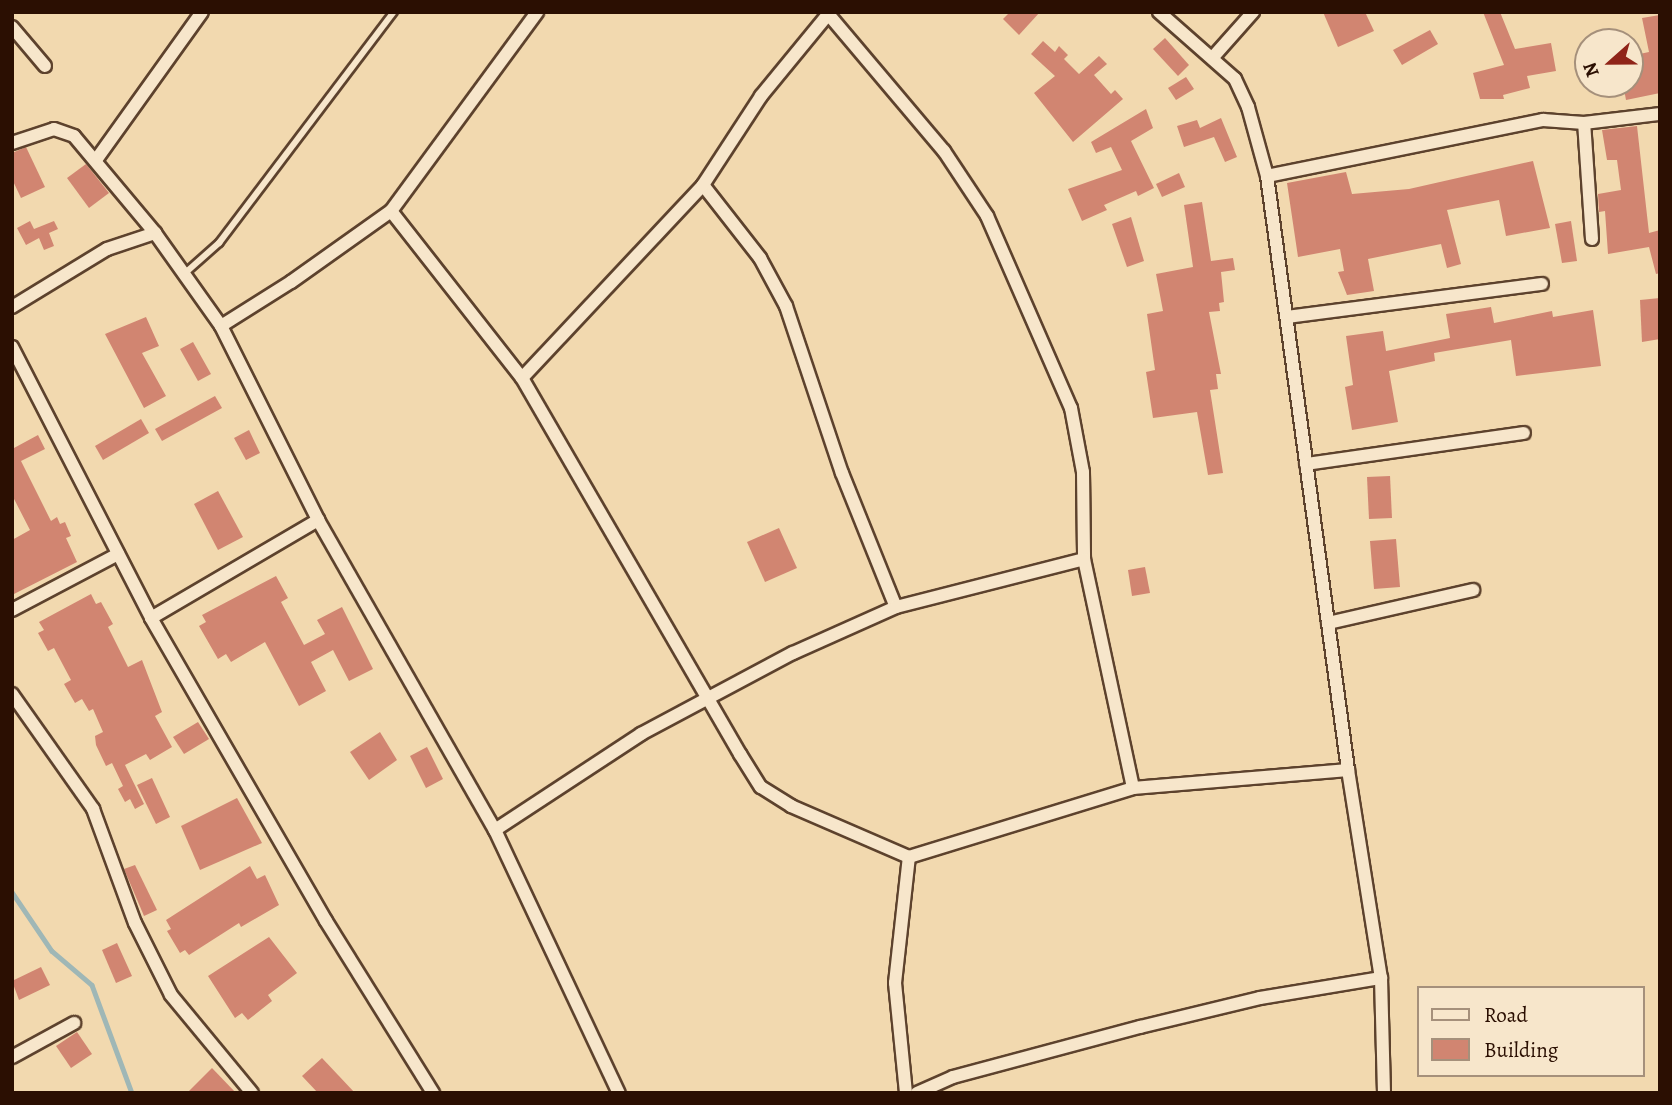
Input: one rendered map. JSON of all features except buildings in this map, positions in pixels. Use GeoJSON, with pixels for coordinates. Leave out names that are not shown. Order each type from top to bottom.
{"type":"FeatureCollection","features":[{"type":"Feature","properties":{"kind":"street"},"geometry":{"type":"LineString","coordinates":[[96,160],[202,12]]}},
{"type":"Feature","properties":{"kind":"street"},"geometry":{"type":"LineString","coordinates":[[221,326],[292,282],[391,211],[537,12]]}},
{"type":"Feature","properties":{"kind":"street"},"geometry":{"type":"LineString","coordinates":[[1159,12],[1214,57],[1235,79],[1248,107],[1266,176],[1348,770],[1381,978],[1384,1093]]}},
{"type":"Feature","properties":{"kind":"street"},"geometry":{"type":"LineString","coordinates":[[1214,57],[1253,12]]}},
{"type":"Feature","properties":{"kind":"street"},"geometry":{"type":"LineString","coordinates":[[522,378],[703,185],[761,96],[829,14],[944,151],[986,216],[1071,408],[1083,472],[1084,559],[1133,788]]}},
{"type":"Feature","properties":{"kind":"street"},"geometry":{"type":"LineString","coordinates":[[12,27],[45,66]]}},
{"type":"Feature","properties":{"kind":"street"},"geometry":{"type":"LineString","coordinates":[[1266,176],[1543,120],[1584,123],[1660,114]]}},
{"type":"Feature","properties":{"kind":"street"},"geometry":{"type":"LineString","coordinates":[[1584,123],[1592,239]]}},
{"type":"Feature","properties":{"kind":"street"},"geometry":{"type":"LineString","coordinates":[[12,143],[54,130],[74,136],[155,233],[221,326],[318,520],[495,830],[619,1093]]}},
{"type":"Feature","properties":{"kind":"street"},"geometry":{"type":"LineString","coordinates":[[703,185],[760,258],[786,306],[842,473],[896,607]]}},
{"type":"Feature","properties":{"kind":"street"},"geometry":{"type":"LineString","coordinates":[[391,211],[522,378],[761,788],[791,806],[909,857],[1133,788],[1348,770]]}},
{"type":"Feature","properties":{"kind":"street"},"geometry":{"type":"LineString","coordinates":[[12,306],[107,249],[155,233]]}},
{"type":"Feature","properties":{"kind":"street"},"geometry":{"type":"LineString","coordinates":[[1287,317],[1542,284]]}},
{"type":"Feature","properties":{"kind":"street"},"geometry":{"type":"LineString","coordinates":[[12,347],[151,618],[326,920],[433,1093]]}},
{"type":"Feature","properties":{"kind":"street"},"geometry":{"type":"LineString","coordinates":[[1306,464],[1524,433]]}},
{"type":"Feature","properties":{"kind":"street"},"geometry":{"type":"LineString","coordinates":[[151,618],[318,520]]}},
{"type":"Feature","properties":{"kind":"street"},"geometry":{"type":"LineString","coordinates":[[12,610],[118,554]]}},
{"type":"Feature","properties":{"kind":"street"},"geometry":{"type":"LineString","coordinates":[[495,830],[708,695],[896,607],[1084,559]]}},
{"type":"Feature","properties":{"kind":"street"},"geometry":{"type":"LineString","coordinates":[[1328,623],[1473,590]]}},
{"type":"Feature","properties":{"kind":"street"},"geometry":{"type":"LineString","coordinates":[[12,694],[93,809],[135,923],[171,995],[252,1093]]}},
{"type":"Feature","properties":{"kind":"street"},"geometry":{"type":"LineString","coordinates":[[906,1093],[895,983],[909,857]]}},
{"type":"Feature","properties":{"kind":"street"},"geometry":{"type":"LineString","coordinates":[[917,1093],[953,1077],[1140,1027],[1260,998],[1381,978]]}},
{"type":"Feature","properties":{"kind":"street"},"geometry":{"type":"LineString","coordinates":[[12,1057],[74,1023]]}},
{"type":"Feature","properties":{"kind":"lane"},"geometry":{"type":"LineString","coordinates":[[184,274],[219,243],[394,12]]}},
{"type":"Feature","properties":{"kind":"waterway"},"geometry":{"type":"LineString","coordinates":[[12,892],[52,951],[92,985],[132,1093]]}}]}
